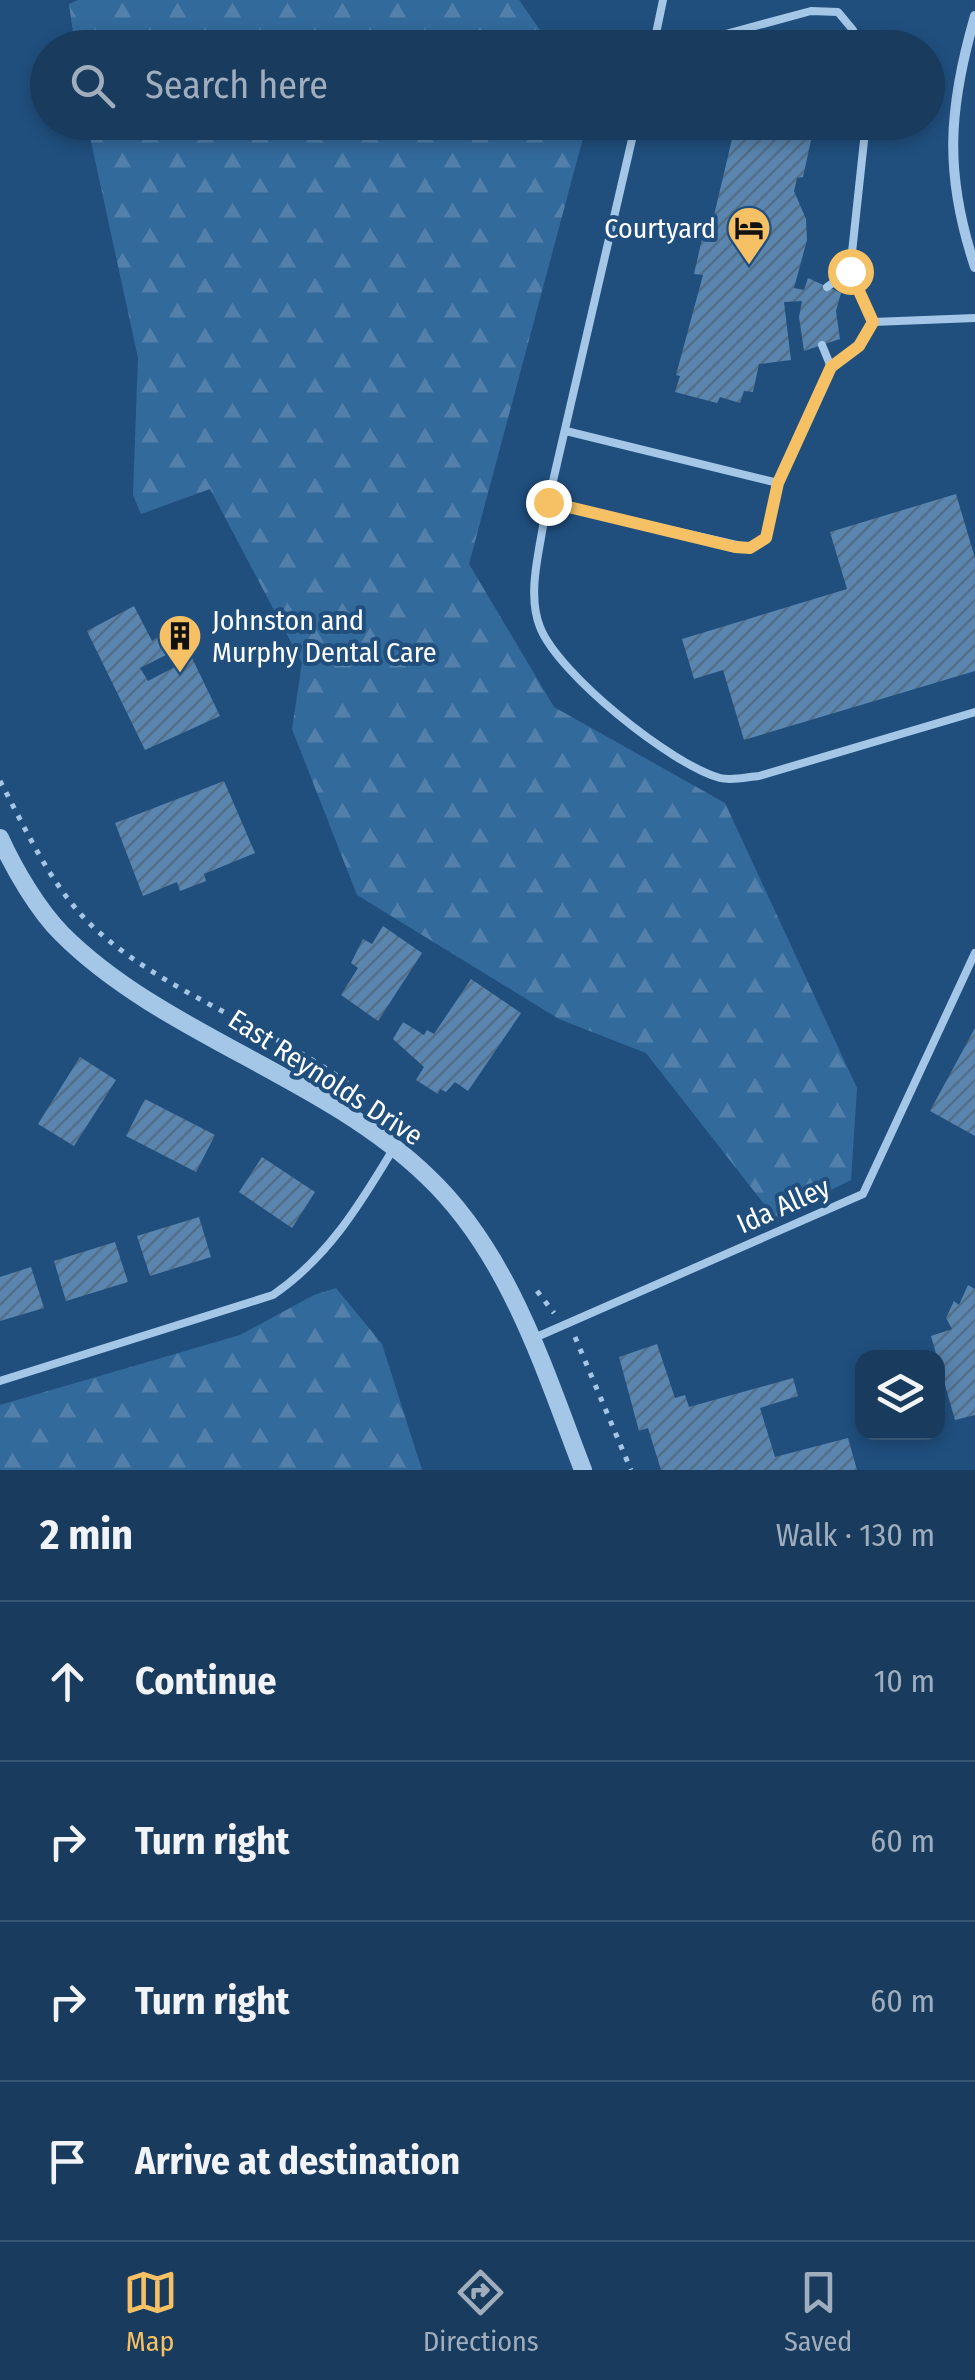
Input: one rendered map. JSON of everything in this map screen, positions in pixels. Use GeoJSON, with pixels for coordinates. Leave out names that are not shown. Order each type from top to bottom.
{"type":"FeatureCollection","features":[{"type":"Feature","properties":{"kind":"street"},"geometry":{"type":"LineString","coordinates":[[975,16],[958,76],[950,132],[953,188],[975,267]]}},
{"type":"Feature","properties":{"kind":"street","name":"East Reynolds Drive"},"geometry":{"type":"LineString","coordinates":[[0,838],[60,933],[142,996],[305,1089],[394,1148],[430,1178],[491,1256],[532,1339],[584,1470]]}},
{"type":"Feature","properties":{"kind":"lane"},"geometry":{"type":"LineString","coordinates":[[657,30],[663,0]]}},
{"type":"Feature","properties":{"kind":"lane"},"geometry":{"type":"LineString","coordinates":[[741,30],[811,11],[838,12],[854,30]]}},
{"type":"Feature","properties":{"kind":"lane"},"geometry":{"type":"LineString","coordinates":[[632,140],[548,502],[534,578],[539,626],[574,672],[655,746],[724,779],[759,776],[975,712]]}},
{"type":"Feature","properties":{"kind":"lane"},"geometry":{"type":"LineString","coordinates":[[864,140],[850,271],[873,322]]}},
{"type":"Feature","properties":{"kind":"lane"},"geometry":{"type":"LineString","coordinates":[[827,286],[850,271]]}},
{"type":"Feature","properties":{"kind":"lane"},"geometry":{"type":"LineString","coordinates":[[873,322],[975,318]]}},
{"type":"Feature","properties":{"kind":"lane"},"geometry":{"type":"LineString","coordinates":[[548,502],[750,548],[766,538],[778,483],[831,367],[859,346],[873,322]]}},
{"type":"Feature","properties":{"kind":"lane"},"geometry":{"type":"LineString","coordinates":[[822,345],[831,367]]}},
{"type":"Feature","properties":{"kind":"lane"},"geometry":{"type":"LineString","coordinates":[[566,431],[778,483]]}},
{"type":"Feature","properties":{"kind":"lane","name":"Ida Alley"},"geometry":{"type":"LineString","coordinates":[[532,1339],[864,1194],[975,953]]}},
{"type":"Feature","properties":{"kind":"lane"},"geometry":{"type":"LineString","coordinates":[[0,1381],[272,1294],[301,1276],[328,1249],[394,1148]]}},
{"type":"Feature","properties":{"kind":"path"},"geometry":{"type":"LineString","coordinates":[[0,781],[34,847],[78,911],[99,933],[126,953],[320,1066]]}},
{"type":"Feature","properties":{"kind":"path"},"geometry":{"type":"LineString","coordinates":[[581,1344],[630,1470]]}},
{"type":"Feature","properties":{"kind":"green space"},"geometry":{"type":"Polygon","coordinates":[[[78,0],[519,0],[540,30],[73,30],[69,4],[78,0]]]}},
{"type":"Feature","properties":{"kind":"green space"},"geometry":{"type":"Polygon","coordinates":[[[91,140],[582,140],[469,564],[554,707],[725,803],[857,1088],[851,1180],[775,1218],[646,1053],[559,1019],[357,895],[292,729],[302,663],[210,489],[141,514],[133,495],[138,358],[91,140]]]}},
{"type":"Feature","properties":{"kind":"green space"},"geometry":{"type":"Polygon","coordinates":[[[336,1288],[382,1344],[422,1470],[0,1470],[0,1405],[240,1335],[314,1295],[336,1288]]]}},
{"type":"Feature","properties":{"kind":"building","name":"Courtyard"},"geometry":{"type":"Polygon","coordinates":[[[732,140],[811,140],[803,177],[797,178],[794,191],[806,219],[807,240],[794,288],[804,290],[808,278],[841,293],[836,311],[840,339],[804,351],[799,317],[802,301],[784,302],[791,360],[759,364],[753,392],[744,391],[740,403],[720,397],[717,403],[675,392],[703,275],[694,274],[702,239],[708,241],[732,140]]]}},
{"type":"Feature","properties":{"kind":"building"},"geometry":{"type":"Polygon","coordinates":[[[956,494],[975,558],[975,671],[744,740],[723,670],[694,679],[682,639],[847,589],[830,532],[956,494]]]}},
{"type":"Feature","properties":{"kind":"building","name":"Johnston and Murphy Dental Care"},"geometry":{"type":"Polygon","coordinates":[[[134,606],[152,641],[158,637],[166,655],[140,668],[148,681],[192,658],[220,716],[145,750],[87,631],[134,606]]]}},
{"type":"Feature","properties":{"kind":"building"},"geometry":{"type":"Polygon","coordinates":[[[224,781],[255,853],[204,874],[206,881],[180,891],[177,882],[143,896],[115,823],[224,781]]]}},
{"type":"Feature","properties":{"kind":"building"},"geometry":{"type":"Polygon","coordinates":[[[383,926],[422,953],[378,1021],[341,995],[358,968],[351,963],[363,939],[372,944],[383,926]]]}},
{"type":"Feature","properties":{"kind":"building"},"geometry":{"type":"Polygon","coordinates":[[[471,979],[521,1013],[468,1091],[455,1082],[438,1094],[416,1080],[424,1067],[393,1039],[403,1022],[424,1035],[427,1030],[434,1034],[471,979]]]}},
{"type":"Feature","properties":{"kind":"building"},"geometry":{"type":"Polygon","coordinates":[[[975,1028],[975,1136],[930,1111],[975,1028]]]}},
{"type":"Feature","properties":{"kind":"building"},"geometry":{"type":"Polygon","coordinates":[[[80,1057],[116,1080],[74,1146],[38,1124],[80,1057]]]}},
{"type":"Feature","properties":{"kind":"building"},"geometry":{"type":"Polygon","coordinates":[[[145,1099],[215,1135],[196,1172],[126,1136],[145,1099]]]}},
{"type":"Feature","properties":{"kind":"building"},"geometry":{"type":"Polygon","coordinates":[[[262,1157],[315,1192],[292,1228],[239,1192],[262,1157]]]}},
{"type":"Feature","properties":{"kind":"building"},"geometry":{"type":"Polygon","coordinates":[[[199,1217],[211,1257],[150,1276],[137,1236],[199,1217]]]}},
{"type":"Feature","properties":{"kind":"building"},"geometry":{"type":"Polygon","coordinates":[[[115,1242],[128,1282],[66,1301],[54,1261],[115,1242]]]}},
{"type":"Feature","properties":{"kind":"building"},"geometry":{"type":"Polygon","coordinates":[[[31,1267],[44,1308],[0,1321],[0,1277],[31,1267]]]}},
{"type":"Feature","properties":{"kind":"building"},"geometry":{"type":"Polygon","coordinates":[[[968,1285],[975,1289],[975,1415],[955,1420],[945,1385],[945,1350],[935,1350],[931,1336],[952,1329],[946,1318],[954,1301],[959,1305],[968,1285]]]}},
{"type":"Feature","properties":{"kind":"building"},"geometry":{"type":"Polygon","coordinates":[[[657,1344],[675,1398],[685,1395],[689,1407],[793,1378],[798,1396],[760,1408],[775,1457],[848,1438],[857,1470],[661,1470],[648,1428],[639,1431],[619,1357],[657,1344]]]}},
{"type":"Feature","properties":{"kind":"place","name":"Courtyard"},"geometry":{"type":"Point","coordinates":[749,266]}},
{"type":"Feature","properties":{"kind":"place","name":"Johnston and Murphy Dental Care"},"geometry":{"type":"Point","coordinates":[180,674]}},
{"type":"Feature","properties":{"kind":"route"},"geometry":{"type":"LineString","coordinates":[[548,502],[735,547],[750,548],[766,538],[778,483],[831,367],[859,346],[873,322],[850,271]]}}]}
